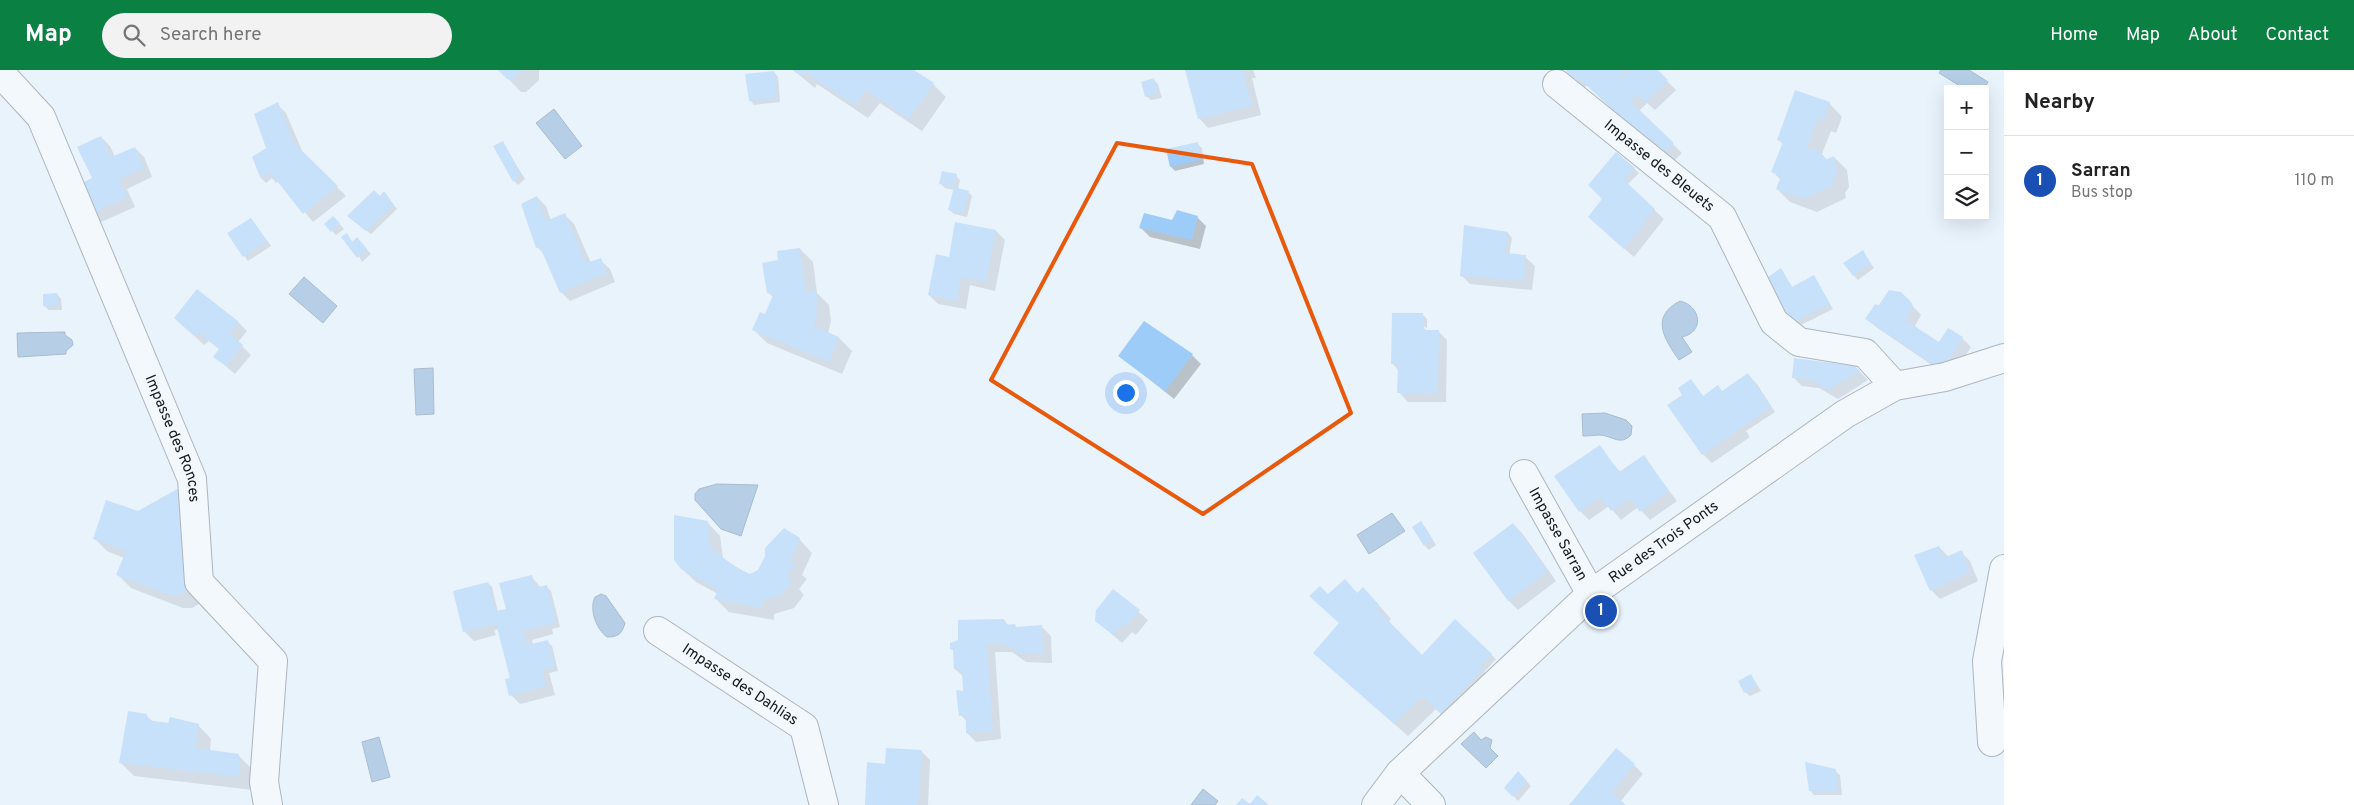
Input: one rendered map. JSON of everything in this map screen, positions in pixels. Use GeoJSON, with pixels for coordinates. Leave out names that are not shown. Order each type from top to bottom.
{"type":"FeatureCollection","features":[{"type":"Feature","properties":{"kind":"street","name":"Impasse des Ronces"},"geometry":{"type":"LineString","coordinates":[[5,80],[41,117],[192,479],[199,582],[273,661],[264,782],[268,805]]}},
{"type":"Feature","properties":{"kind":"street","name":"Impasse des Bleuets"},"geometry":{"type":"LineString","coordinates":[[1557,84],[1722,217],[1774,322],[1799,342],[1865,353],[1895,386]]}},
{"type":"Feature","properties":{"kind":"street","name":"Rue des Trois Ponts"},"geometry":{"type":"LineString","coordinates":[[1376,805],[1400,773],[1591,594],[1845,414],[1895,386],[2003,365]]}},
{"type":"Feature","properties":{"kind":"street","name":"Impasse Sarran"},"geometry":{"type":"LineString","coordinates":[[1524,474],[1591,594]]}},
{"type":"Feature","properties":{"kind":"street"},"geometry":{"type":"LineString","coordinates":[[1992,742],[1987,661],[2004,569]]}},
{"type":"Feature","properties":{"kind":"street","name":"Impasse des Dahlias"},"geometry":{"type":"LineString","coordinates":[[658,631],[804,727],[824,805]]}},
{"type":"Feature","properties":{"kind":"street"},"geometry":{"type":"LineString","coordinates":[[1400,773],[1431,805]]}},
{"type":"Feature","properties":{"kind":"highlighted area"},"geometry":{"type":"Polygon","coordinates":[[[1117,143],[1252,164],[1351,413],[1203,514],[991,380],[1117,143]]]}},
{"type":"Feature","properties":{"kind":"water"},"geometry":{"type":"Polygon","coordinates":[[[1941,70],[1969,70],[1988,82],[1986,85],[1958,85],[1939,73],[1941,70]]]}},
{"type":"Feature","properties":{"kind":"water"},"geometry":{"type":"Polygon","coordinates":[[[554,109],[582,146],[565,159],[536,123],[554,109]]]}},
{"type":"Feature","properties":{"kind":"water"},"geometry":{"type":"Polygon","coordinates":[[[304,277],[337,306],[323,323],[289,294],[304,277]]]}},
{"type":"Feature","properties":{"kind":"water"},"geometry":{"type":"Polygon","coordinates":[[[1680,301],[1692,308],[1698,319],[1694,330],[1682,337],[1692,352],[1679,360],[1665,337],[1662,321],[1670,307],[1680,301]]]}},
{"type":"Feature","properties":{"kind":"water"},"geometry":{"type":"Polygon","coordinates":[[[65,332],[65,335],[72,340],[73,345],[66,351],[66,354],[18,357],[17,333],[65,332]]]}},
{"type":"Feature","properties":{"kind":"water"},"geometry":{"type":"Polygon","coordinates":[[[433,368],[434,414],[416,415],[414,369],[433,368]]]}},
{"type":"Feature","properties":{"kind":"water"},"geometry":{"type":"Polygon","coordinates":[[[1605,413],[1626,420],[1632,426],[1631,435],[1623,440],[1600,435],[1583,436],[1582,414],[1605,413]]]}},
{"type":"Feature","properties":{"kind":"water"},"geometry":{"type":"Polygon","coordinates":[[[717,484],[758,485],[741,536],[721,529],[695,500],[695,494],[699,489],[717,484]]]}},
{"type":"Feature","properties":{"kind":"water"},"geometry":{"type":"Polygon","coordinates":[[[1392,513],[1405,531],[1369,554],[1357,535],[1392,513]]]}},
{"type":"Feature","properties":{"kind":"water"},"geometry":{"type":"Polygon","coordinates":[[[601,594],[606,596],[625,623],[621,632],[617,635],[607,637],[597,624],[593,613],[593,602],[595,597],[601,594]]]}},
{"type":"Feature","properties":{"kind":"water"},"geometry":{"type":"Polygon","coordinates":[[[1474,732],[1481,740],[1486,737],[1492,740],[1490,748],[1498,756],[1486,768],[1461,744],[1474,732]]]}},
{"type":"Feature","properties":{"kind":"water"},"geometry":{"type":"Polygon","coordinates":[[[379,737],[390,777],[372,782],[362,742],[379,737]]]}},
{"type":"Feature","properties":{"kind":"water"},"geometry":{"type":"Polygon","coordinates":[[[1203,789],[1218,801],[1215,805],[1191,805],[1203,789]]]}},
{"type":"Feature","properties":{"kind":"building"},"geometry":{"type":"Polygon","coordinates":[[[498,70],[522,70],[513,79],[507,79],[498,70]]]}},
{"type":"Feature","properties":{"kind":"building"},"geometry":{"type":"Polygon","coordinates":[[[793,70],[914,70],[934,83],[909,119],[866,90],[855,105],[804,72],[801,76],[793,70]]]}},
{"type":"Feature","properties":{"kind":"building"},"geometry":{"type":"Polygon","coordinates":[[[1185,70],[1243,70],[1252,106],[1198,119],[1185,70]]]}},
{"type":"Feature","properties":{"kind":"building"},"geometry":{"type":"Polygon","coordinates":[[[1567,70],[1627,70],[1621,79],[1630,70],[1658,70],[1668,80],[1645,102],[1637,95],[1631,102],[1674,143],[1661,156],[1578,77],[1573,80],[1567,70]]]}},
{"type":"Feature","properties":{"kind":"building"},"geometry":{"type":"Polygon","coordinates":[[[774,71],[777,98],[749,101],[745,74],[774,71]]]}},
{"type":"Feature","properties":{"kind":"building"},"geometry":{"type":"Polygon","coordinates":[[[1154,78],[1158,93],[1145,97],[1141,82],[1154,78]]]}},
{"type":"Feature","properties":{"kind":"building"},"geometry":{"type":"Polygon","coordinates":[[[1795,90],[1830,102],[1823,121],[1818,118],[1806,150],[1819,150],[1821,155],[1827,159],[1834,156],[1837,174],[1833,179],[1833,185],[1803,199],[1776,189],[1781,176],[1771,172],[1783,142],[1777,140],[1795,90]]]}},
{"type":"Feature","properties":{"kind":"building"},"geometry":{"type":"Polygon","coordinates":[[[278,102],[294,143],[338,186],[303,214],[270,172],[261,179],[252,157],[266,148],[254,114],[278,102]]]}},
{"type":"Feature","properties":{"kind":"building"},"geometry":{"type":"Polygon","coordinates":[[[101,136],[111,157],[135,147],[144,168],[119,179],[127,197],[91,214],[80,184],[92,178],[77,147],[101,136]]]}},
{"type":"Feature","properties":{"kind":"building"},"geometry":{"type":"Polygon","coordinates":[[[503,141],[521,174],[513,182],[493,146],[503,141]]]}},
{"type":"Feature","properties":{"kind":"building"},"geometry":{"type":"Polygon","coordinates":[[[1198,142],[1201,160],[1170,167],[1166,149],[1198,142]]]}},
{"type":"Feature","properties":{"kind":"building"},"geometry":{"type":"Polygon","coordinates":[[[1616,152],[1635,168],[1624,180],[1655,209],[1624,249],[1588,217],[1602,199],[1588,185],[1616,152]]]}},
{"type":"Feature","properties":{"kind":"building"},"geometry":{"type":"Polygon","coordinates":[[[942,171],[957,174],[954,187],[939,184],[942,171]]]}},
{"type":"Feature","properties":{"kind":"building"},"geometry":{"type":"Polygon","coordinates":[[[954,187],[969,191],[963,213],[948,210],[954,187]]]}},
{"type":"Feature","properties":{"kind":"building"},"geometry":{"type":"Polygon","coordinates":[[[374,190],[380,196],[384,191],[394,205],[366,231],[347,216],[374,190]]]}},
{"type":"Feature","properties":{"kind":"building"},"geometry":{"type":"Polygon","coordinates":[[[537,196],[546,221],[565,213],[586,263],[601,258],[607,273],[560,293],[540,247],[536,248],[521,204],[537,196]]]}},
{"type":"Feature","properties":{"kind":"building"},"geometry":{"type":"Polygon","coordinates":[[[1177,210],[1198,216],[1192,240],[1139,228],[1144,213],[1172,220],[1177,210]]]}},
{"type":"Feature","properties":{"kind":"building"},"geometry":{"type":"Polygon","coordinates":[[[333,216],[340,223],[331,232],[324,224],[333,216]]]}},
{"type":"Feature","properties":{"kind":"building"},"geometry":{"type":"Polygon","coordinates":[[[251,218],[267,241],[243,257],[227,233],[251,218]]]}},
{"type":"Feature","properties":{"kind":"building"},"geometry":{"type":"Polygon","coordinates":[[[955,222],[996,230],[986,282],[961,277],[957,301],[928,295],[936,254],[949,257],[955,222]]]}},
{"type":"Feature","properties":{"kind":"building"},"geometry":{"type":"Polygon","coordinates":[[[1464,225],[1508,232],[1505,253],[1526,255],[1524,281],[1460,276],[1464,225]]]}},
{"type":"Feature","properties":{"kind":"building"},"geometry":{"type":"Polygon","coordinates":[[[347,233],[352,242],[357,237],[367,249],[357,258],[341,237],[347,233]]]}},
{"type":"Feature","properties":{"kind":"building"},"geometry":{"type":"Polygon","coordinates":[[[800,248],[806,292],[816,290],[818,307],[816,313],[818,314],[813,326],[839,337],[829,362],[752,330],[760,312],[765,314],[773,295],[767,293],[762,263],[778,260],[777,251],[800,248]]]}},
{"type":"Feature","properties":{"kind":"building"},"geometry":{"type":"Polygon","coordinates":[[[1863,250],[1871,264],[1853,276],[1843,263],[1863,250]]]}},
{"type":"Feature","properties":{"kind":"building"},"geometry":{"type":"Polygon","coordinates":[[[1781,268],[1792,287],[1814,275],[1830,304],[1793,322],[1783,308],[1768,277],[1781,268]]]}},
{"type":"Feature","properties":{"kind":"building"},"geometry":{"type":"Polygon","coordinates":[[[197,289],[239,322],[229,333],[243,345],[226,366],[213,357],[219,349],[199,333],[194,336],[174,318],[197,289]]]}},
{"type":"Feature","properties":{"kind":"building"},"geometry":{"type":"Polygon","coordinates":[[[1889,290],[1901,292],[1911,302],[1913,306],[1905,320],[1939,342],[1948,328],[1963,337],[1942,370],[1865,319],[1875,304],[1879,305],[1889,290]]]}},
{"type":"Feature","properties":{"kind":"building"},"geometry":{"type":"Polygon","coordinates":[[[57,293],[58,306],[43,306],[43,294],[57,293]]]}},
{"type":"Feature","properties":{"kind":"building"},"geometry":{"type":"Polygon","coordinates":[[[1392,313],[1423,313],[1424,330],[1439,330],[1438,394],[1397,393],[1398,364],[1391,364],[1392,313]]]}},
{"type":"Feature","properties":{"kind":"building"},"geometry":{"type":"Polygon","coordinates":[[[1144,321],[1193,354],[1165,391],[1118,356],[1144,321]]]}},
{"type":"Feature","properties":{"kind":"building"},"geometry":{"type":"Polygon","coordinates":[[[1794,358],[1855,366],[1860,371],[1828,390],[1809,379],[1792,378],[1794,358]]]}},
{"type":"Feature","properties":{"kind":"building"},"geometry":{"type":"Polygon","coordinates":[[[1748,373],[1771,407],[1702,455],[1667,405],[1682,395],[1678,388],[1691,379],[1703,396],[1718,385],[1722,391],[1748,373]]]}},
{"type":"Feature","properties":{"kind":"building"},"geometry":{"type":"Polygon","coordinates":[[[1600,445],[1619,472],[1644,455],[1669,491],[1640,512],[1630,498],[1611,511],[1600,497],[1579,512],[1554,476],[1600,445]]]}},
{"type":"Feature","properties":{"kind":"building"},"geometry":{"type":"Polygon","coordinates":[[[179,488],[190,575],[194,587],[178,595],[169,595],[116,575],[126,551],[93,539],[106,500],[138,511],[179,488]]]}},
{"type":"Feature","properties":{"kind":"building"},"geometry":{"type":"Polygon","coordinates":[[[674,515],[708,521],[710,545],[713,550],[737,568],[750,574],[758,570],[765,556],[765,548],[784,528],[800,538],[790,561],[795,565],[787,575],[792,582],[781,595],[762,601],[761,608],[714,599],[718,590],[681,569],[674,560],[674,515]]]}},
{"type":"Feature","properties":{"kind":"building"},"geometry":{"type":"Polygon","coordinates":[[[1421,521],[1433,540],[1424,546],[1412,527],[1421,521]]]}},
{"type":"Feature","properties":{"kind":"building"},"geometry":{"type":"Polygon","coordinates":[[[1513,523],[1548,571],[1508,601],[1473,553],[1513,523]]]}},
{"type":"Feature","properties":{"kind":"building"},"geometry":{"type":"Polygon","coordinates":[[[1939,546],[1944,558],[1962,550],[1970,572],[1930,591],[1914,555],[1939,546]]]}},
{"type":"Feature","properties":{"kind":"building"},"geometry":{"type":"Polygon","coordinates":[[[532,575],[535,588],[547,585],[556,623],[523,631],[527,645],[548,640],[555,667],[542,670],[546,686],[509,696],[505,679],[510,678],[496,624],[463,632],[453,591],[488,582],[496,611],[506,609],[499,583],[532,575]]]}},
{"type":"Feature","properties":{"kind":"building"},"geometry":{"type":"Polygon","coordinates":[[[1345,579],[1357,593],[1363,587],[1379,605],[1376,608],[1422,655],[1455,619],[1492,654],[1480,667],[1483,669],[1441,714],[1422,696],[1394,724],[1313,653],[1339,623],[1309,596],[1320,586],[1328,594],[1345,579]]]}},
{"type":"Feature","properties":{"kind":"building"},"geometry":{"type":"Polygon","coordinates":[[[1113,589],[1140,610],[1126,627],[1123,624],[1113,635],[1095,621],[1096,610],[1113,589]]]}},
{"type":"Feature","properties":{"kind":"building"},"geometry":{"type":"Polygon","coordinates":[[[1004,619],[1005,625],[1015,624],[1016,627],[1042,625],[1043,654],[1016,654],[1016,648],[1006,648],[1006,643],[987,644],[993,731],[966,733],[966,715],[959,716],[956,690],[963,691],[962,670],[954,669],[953,650],[950,649],[950,643],[958,640],[958,620],[1004,619]]]}},
{"type":"Feature","properties":{"kind":"building"},"geometry":{"type":"Polygon","coordinates":[[[1751,674],[1757,686],[1744,693],[1738,681],[1751,674]]]}},
{"type":"Feature","properties":{"kind":"building"},"geometry":{"type":"Polygon","coordinates":[[[128,711],[147,714],[147,720],[168,723],[170,717],[199,724],[196,748],[239,754],[240,777],[119,763],[128,711]]]}},
{"type":"Feature","properties":{"kind":"building"},"geometry":{"type":"Polygon","coordinates":[[[886,748],[922,750],[918,805],[865,805],[867,762],[885,764],[886,748]]]}},
{"type":"Feature","properties":{"kind":"building"},"geometry":{"type":"Polygon","coordinates":[[[1616,748],[1635,764],[1612,793],[1626,805],[1569,805],[1616,748]]]}},
{"type":"Feature","properties":{"kind":"building"},"geometry":{"type":"Polygon","coordinates":[[[1805,762],[1836,769],[1838,791],[1809,791],[1805,762]]]}},
{"type":"Feature","properties":{"kind":"building"},"geometry":{"type":"Polygon","coordinates":[[[1518,771],[1527,781],[1513,797],[1504,788],[1518,771]]]}},
{"type":"Feature","properties":{"kind":"building"},"geometry":{"type":"Polygon","coordinates":[[[1257,795],[1269,805],[1236,805],[1242,798],[1250,804],[1257,795]]]}},
{"type":"Feature","properties":{"kind":"place","name":"Sarran"},"geometry":{"type":"Point","coordinates":[1601,611]}}]}
